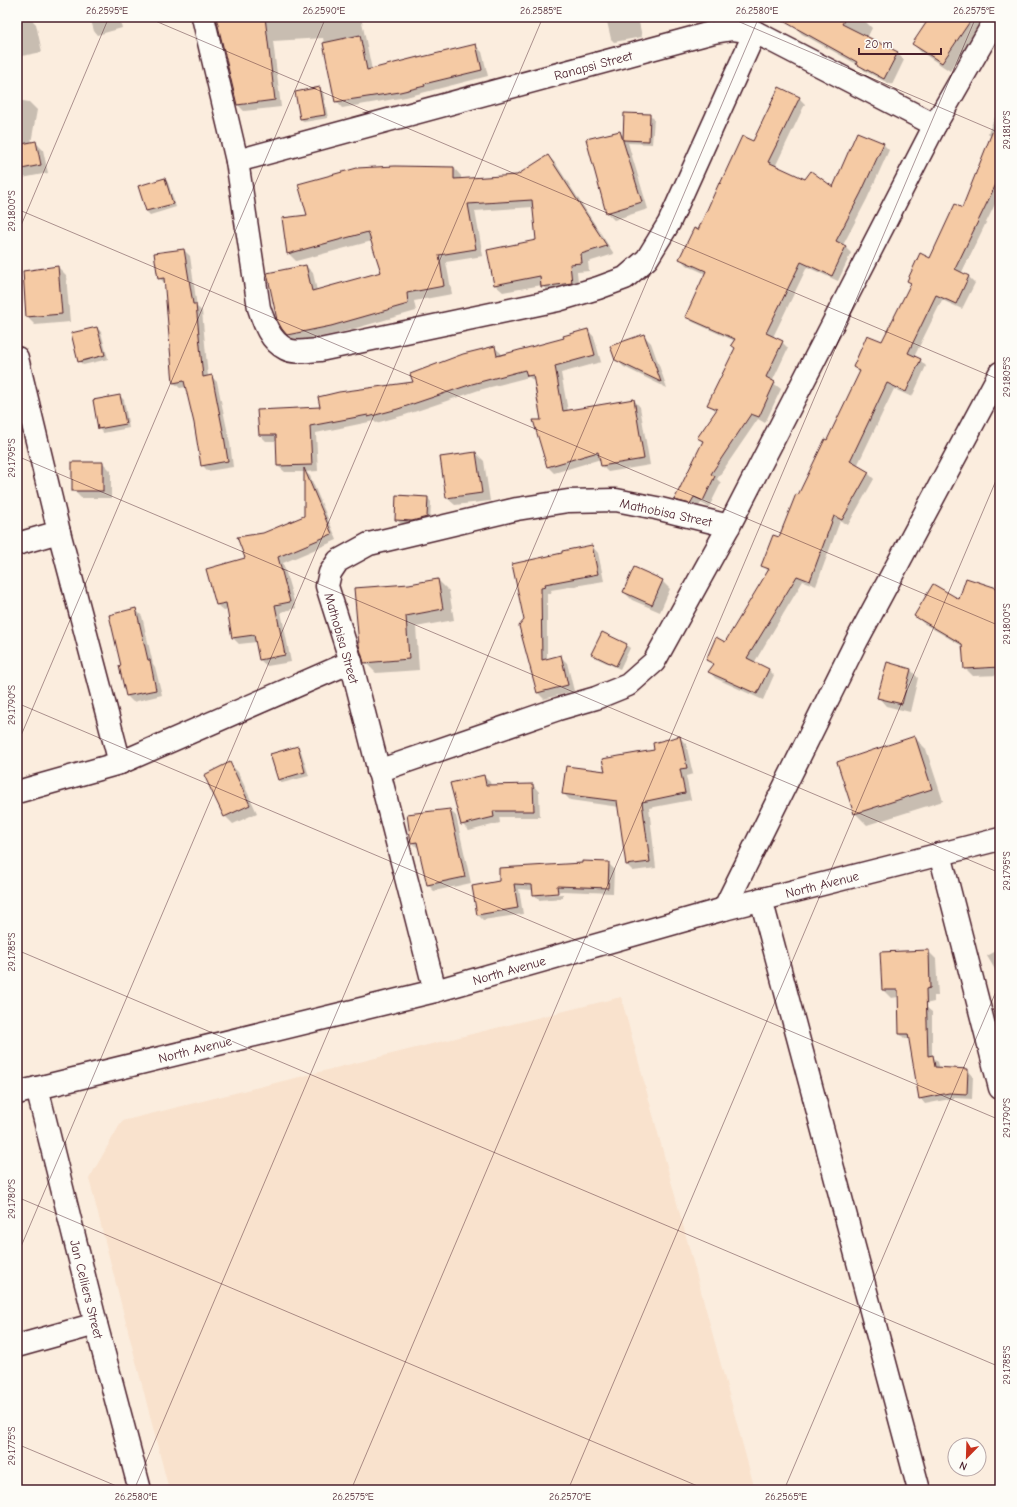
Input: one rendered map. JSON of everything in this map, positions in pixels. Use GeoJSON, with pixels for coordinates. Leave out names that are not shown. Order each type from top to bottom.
{"type":"FeatureCollection","features":[{"type":"Feature","properties":{"kind":"street"},"geometry":{"type":"LineString","coordinates":[[203,17],[237,161],[259,308],[266,328],[274,339],[286,349],[300,351],[320,350],[558,300],[625,278],[647,259],[669,223],[755,32]]}},
{"type":"Feature","properties":{"kind":"street"},"geometry":{"type":"LineString","coordinates":[[378,771],[558,709],[596,698],[628,685],[654,662],[729,526],[935,125],[997,17]]}},
{"type":"Feature","properties":{"kind":"street","name":"Ranapsi Street"},"geometry":{"type":"LineString","coordinates":[[237,161],[714,32],[732,29],[755,32],[935,125]]}},
{"type":"Feature","properties":{"kind":"street"},"geometry":{"type":"LineString","coordinates":[[17,358],[59,532],[120,763]]}},
{"type":"Feature","properties":{"kind":"street"},"geometry":{"type":"LineString","coordinates":[[724,908],[856,642],[1000,373]]}},
{"type":"Feature","properties":{"kind":"street","name":"Mathobisa Street"},"geometry":{"type":"LineString","coordinates":[[435,991],[350,662],[327,586],[330,573],[338,561],[369,544],[518,509],[568,501],[616,500],[729,526]]}},
{"type":"Feature","properties":{"kind":"street"},"geometry":{"type":"LineString","coordinates":[[17,544],[59,532]]}},
{"type":"Feature","properties":{"kind":"street"},"geometry":{"type":"LineString","coordinates":[[17,792],[120,763],[350,662]]}},
{"type":"Feature","properties":{"kind":"street","name":"North Avenue"},"geometry":{"type":"LineString","coordinates":[[27,1091],[435,991],[724,908],[1000,839]]}},
{"type":"Feature","properties":{"kind":"street"},"geometry":{"type":"LineString","coordinates":[[940,854],[1000,1088]]}},
{"type":"Feature","properties":{"kind":"street"},"geometry":{"type":"LineString","coordinates":[[761,899],[919,1490]]}},
{"type":"Feature","properties":{"kind":"street","name":"Jan Celliers Street"},"geometry":{"type":"LineString","coordinates":[[27,1091],[96,1324],[140,1490]]}},
{"type":"Feature","properties":{"kind":"street"},"geometry":{"type":"LineString","coordinates":[[17,1346],[96,1324]]}},
{"type":"Feature","properties":{"kind":"shaded area"},"geometry":{"type":"Polygon","coordinates":[[[621,997],[755,1490],[169,1490],[89,1179],[122,1121],[621,997]]]}},
{"type":"Feature","properties":{"kind":"building"},"geometry":{"type":"Polygon","coordinates":[[[216,17],[265,17],[275,100],[237,105],[216,17]]]}},
{"type":"Feature","properties":{"kind":"building"},"geometry":{"type":"Polygon","coordinates":[[[776,17],[846,17],[842,24],[898,52],[884,79],[856,64],[857,62],[776,17]]]}},
{"type":"Feature","properties":{"kind":"building"},"geometry":{"type":"Polygon","coordinates":[[[930,17],[973,17],[942,63],[912,44],[930,17]]]}},
{"type":"Feature","properties":{"kind":"building"},"geometry":{"type":"Polygon","coordinates":[[[360,35],[367,70],[476,44],[482,70],[424,84],[425,86],[400,92],[335,102],[323,43],[360,35]]]}},
{"type":"Feature","properties":{"kind":"building"},"geometry":{"type":"Polygon","coordinates":[[[320,87],[325,115],[300,119],[295,92],[320,87]]]}},
{"type":"Feature","properties":{"kind":"building"},"geometry":{"type":"Polygon","coordinates":[[[779,87],[800,97],[768,162],[805,179],[811,171],[833,187],[857,132],[884,143],[861,193],[836,241],[846,246],[832,276],[801,262],[766,333],[783,341],[766,377],[775,382],[759,417],[751,414],[711,474],[715,476],[703,501],[694,497],[690,504],[674,500],[703,441],[697,438],[717,409],[707,405],[735,348],[731,345],[735,339],[685,317],[706,271],[679,259],[694,228],[698,230],[742,136],[753,141],[779,87]]]}},
{"type":"Feature","properties":{"kind":"building"},"geometry":{"type":"Polygon","coordinates":[[[624,113],[650,114],[649,141],[623,140],[624,113]]]}},
{"type":"Feature","properties":{"kind":"building"},"geometry":{"type":"Polygon","coordinates":[[[999,115],[1000,176],[955,269],[969,276],[956,304],[936,295],[908,353],[921,359],[906,392],[887,383],[850,461],[869,472],[842,520],[834,516],[810,581],[797,576],[747,658],[769,669],[757,694],[708,672],[714,664],[706,660],[716,637],[725,642],[769,569],[761,566],[773,535],[779,537],[796,494],[798,495],[825,439],[827,440],[860,371],[853,367],[867,335],[882,341],[911,283],[907,281],[920,253],[930,258],[955,204],[962,208],[999,115]]]}},
{"type":"Feature","properties":{"kind":"building"},"geometry":{"type":"Polygon","coordinates":[[[620,131],[642,202],[606,213],[586,139],[620,131]]]}},
{"type":"Feature","properties":{"kind":"building"},"geometry":{"type":"Polygon","coordinates":[[[36,141],[41,165],[17,170],[17,145],[36,141]]]}},
{"type":"Feature","properties":{"kind":"building"},"geometry":{"type":"Polygon","coordinates":[[[548,155],[607,246],[581,254],[582,263],[570,264],[572,283],[541,287],[540,276],[494,285],[487,250],[536,240],[532,200],[468,204],[476,249],[439,255],[444,286],[407,293],[408,304],[331,326],[287,335],[282,329],[277,320],[267,273],[306,265],[312,291],[381,272],[368,232],[287,254],[282,218],[307,215],[298,184],[357,168],[395,166],[454,167],[454,179],[517,175],[548,155]]]}},
{"type":"Feature","properties":{"kind":"building"},"geometry":{"type":"Polygon","coordinates":[[[165,178],[173,204],[146,211],[138,186],[165,178]]]}},
{"type":"Feature","properties":{"kind":"building"},"geometry":{"type":"Polygon","coordinates":[[[184,249],[193,304],[196,304],[203,377],[212,375],[228,461],[201,466],[194,423],[184,381],[173,383],[164,278],[158,279],[154,253],[184,249]]]}},
{"type":"Feature","properties":{"kind":"building"},"geometry":{"type":"Polygon","coordinates":[[[58,266],[62,314],[26,317],[23,271],[58,266]]]}},
{"type":"Feature","properties":{"kind":"building"},"geometry":{"type":"Polygon","coordinates":[[[97,327],[105,355],[78,362],[71,333],[97,327]]]}},
{"type":"Feature","properties":{"kind":"building"},"geometry":{"type":"Polygon","coordinates":[[[588,329],[595,355],[555,366],[563,411],[634,399],[644,459],[601,466],[598,452],[547,467],[533,420],[541,420],[533,375],[527,376],[525,370],[472,384],[398,409],[368,417],[368,415],[310,426],[312,465],[277,466],[276,435],[259,435],[257,410],[320,407],[318,397],[339,392],[413,382],[410,374],[463,354],[495,346],[497,356],[564,338],[563,336],[588,329]]]}},
{"type":"Feature","properties":{"kind":"building"},"geometry":{"type":"Polygon","coordinates":[[[644,334],[661,382],[615,360],[610,346],[644,334]]]}},
{"type":"Feature","properties":{"kind":"building"},"geometry":{"type":"Polygon","coordinates":[[[120,395],[126,424],[98,429],[93,400],[120,395]]]}},
{"type":"Feature","properties":{"kind":"building"},"geometry":{"type":"Polygon","coordinates":[[[476,452],[482,493],[446,498],[440,457],[476,452]]]}},
{"type":"Feature","properties":{"kind":"building"},"geometry":{"type":"Polygon","coordinates":[[[72,462],[103,462],[103,491],[72,491],[72,462]]]}},
{"type":"Feature","properties":{"kind":"building"},"geometry":{"type":"Polygon","coordinates":[[[304,468],[332,534],[278,557],[290,602],[275,605],[285,655],[259,660],[254,635],[232,638],[226,603],[216,605],[206,569],[245,558],[237,537],[263,533],[304,516],[304,468]]]}},
{"type":"Feature","properties":{"kind":"building"},"geometry":{"type":"Polygon","coordinates":[[[396,495],[428,497],[427,517],[412,521],[395,520],[396,495]]]}},
{"type":"Feature","properties":{"kind":"building"},"geometry":{"type":"Polygon","coordinates":[[[592,545],[598,574],[545,584],[546,587],[541,588],[542,660],[561,655],[568,685],[537,693],[519,626],[524,620],[512,564],[592,545]]]}},
{"type":"Feature","properties":{"kind":"building"},"geometry":{"type":"Polygon","coordinates":[[[634,567],[663,580],[652,605],[623,592],[634,567]]]}},
{"type":"Feature","properties":{"kind":"building"},"geometry":{"type":"Polygon","coordinates":[[[966,578],[1000,589],[1000,667],[964,669],[962,644],[914,616],[933,584],[959,599],[966,578]]]}},
{"type":"Feature","properties":{"kind":"building"},"geometry":{"type":"Polygon","coordinates":[[[438,579],[443,609],[406,616],[409,659],[364,663],[359,645],[354,588],[409,584],[438,579]]]}},
{"type":"Feature","properties":{"kind":"building"},"geometry":{"type":"Polygon","coordinates":[[[136,608],[148,660],[150,660],[156,690],[126,696],[119,666],[121,666],[109,615],[136,608]]]}},
{"type":"Feature","properties":{"kind":"building"},"geometry":{"type":"Polygon","coordinates":[[[602,632],[627,644],[616,666],[591,654],[602,632]]]}},
{"type":"Feature","properties":{"kind":"building"},"geometry":{"type":"Polygon","coordinates":[[[887,662],[911,669],[902,704],[877,698],[887,662]]]}},
{"type":"Feature","properties":{"kind":"building"},"geometry":{"type":"Polygon","coordinates":[[[680,736],[687,768],[680,769],[685,793],[642,802],[650,862],[626,865],[617,801],[562,794],[566,766],[605,771],[602,759],[654,750],[653,743],[680,736]]]}},
{"type":"Feature","properties":{"kind":"building"},"geometry":{"type":"Polygon","coordinates":[[[915,736],[932,789],[854,814],[837,762],[915,736]]]}},
{"type":"Feature","properties":{"kind":"building"},"geometry":{"type":"Polygon","coordinates":[[[298,746],[305,772],[278,780],[270,754],[298,746]]]}},
{"type":"Feature","properties":{"kind":"building"},"geometry":{"type":"Polygon","coordinates":[[[230,762],[250,805],[224,817],[204,775],[230,762]]]}},
{"type":"Feature","properties":{"kind":"building"},"geometry":{"type":"Polygon","coordinates":[[[484,775],[486,785],[533,784],[534,811],[493,811],[494,817],[461,825],[450,783],[484,775]]]}},
{"type":"Feature","properties":{"kind":"building"},"geometry":{"type":"Polygon","coordinates":[[[450,809],[465,877],[427,885],[417,842],[411,843],[407,814],[450,809]]]}},
{"type":"Feature","properties":{"kind":"building"},"geometry":{"type":"Polygon","coordinates":[[[582,861],[609,862],[608,888],[557,886],[558,893],[533,895],[532,885],[514,884],[518,908],[477,915],[472,886],[499,881],[499,868],[582,863],[582,861]]]}},
{"type":"Feature","properties":{"kind":"building"},"geometry":{"type":"Polygon","coordinates":[[[929,950],[930,988],[926,989],[928,1056],[933,1055],[935,1067],[968,1069],[967,1094],[949,1093],[919,1099],[908,1034],[899,1034],[898,990],[882,990],[880,952],[929,950]]]}}]}
